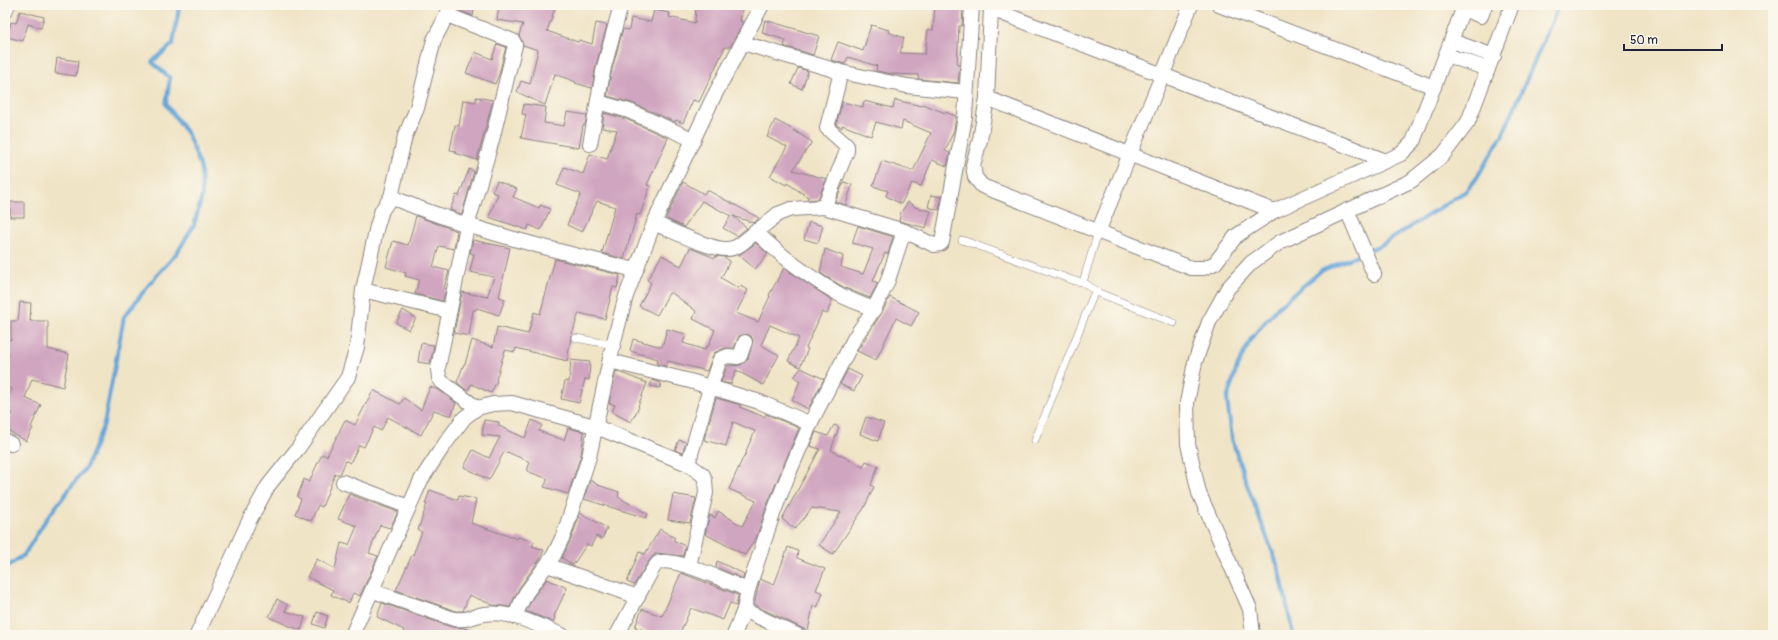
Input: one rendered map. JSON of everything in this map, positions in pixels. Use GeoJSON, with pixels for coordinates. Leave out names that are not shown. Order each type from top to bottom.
{"type":"FeatureCollection","features":[{"type":"Feature","properties":{"kind":"street"},"geometry":{"type":"LineString","coordinates":[[5,11],[8,5]]}},
{"type":"Feature","properties":{"kind":"street"},"geometry":{"type":"LineString","coordinates":[[590,144],[604,67],[621,5]]}},
{"type":"Feature","properties":{"kind":"street"},"geometry":{"type":"LineString","coordinates":[[514,617],[526,593],[547,566],[564,534],[589,457],[594,426],[626,296],[654,223],[712,100],[762,5]]}},
{"type":"Feature","properties":{"kind":"street"},"geometry":{"type":"LineString","coordinates":[[654,223],[714,248],[726,249],[735,248],[778,214],[791,209],[824,207],[904,232],[937,246],[942,242],[965,117],[972,5]]}},
{"type":"Feature","properties":{"kind":"street"},"geometry":{"type":"LineString","coordinates":[[1098,232],[1191,5]]}},
{"type":"Feature","properties":{"kind":"street"},"geometry":{"type":"LineString","coordinates":[[1219,5],[1434,87]]}},
{"type":"Feature","properties":{"kind":"street"},"geometry":{"type":"LineString","coordinates":[[1386,161],[992,7],[986,98],[980,140],[973,165],[975,177],[982,186],[1191,268],[1204,268],[1215,263],[1236,236],[1274,211],[1386,161],[1401,154],[1413,142],[1452,40],[1458,7],[1481,16],[1485,5]]}},
{"type":"Feature","properties":{"kind":"street"},"geometry":{"type":"LineString","coordinates":[[1253,635],[1250,608],[1199,493],[1188,444],[1187,403],[1195,362],[1209,322],[1228,288],[1251,263],[1280,242],[1411,181],[1443,155],[1468,122],[1512,5]]}},
{"type":"Feature","properties":{"kind":"street"},"geometry":{"type":"LineString","coordinates":[[197,635],[249,520],[268,486],[299,447],[348,377],[357,347],[363,290],[377,226],[382,210],[391,197],[405,136],[417,108],[434,40],[450,10],[514,42],[492,140],[468,226],[438,368],[439,378],[477,408]]}},
{"type":"Feature","properties":{"kind":"street"},"geometry":{"type":"LineString","coordinates":[[1452,40],[1494,56]]}},
{"type":"Feature","properties":{"kind":"street"},"geometry":{"type":"LineString","coordinates":[[743,43],[841,72],[907,86],[966,92]]}},
{"type":"Feature","properties":{"kind":"street"},"geometry":{"type":"LineString","coordinates":[[1446,55],[1488,69]]}},
{"type":"Feature","properties":{"kind":"street"},"geometry":{"type":"LineString","coordinates":[[824,207],[848,151],[847,146],[827,128],[841,72]]}},
{"type":"Feature","properties":{"kind":"street"},"geometry":{"type":"LineString","coordinates":[[986,98],[1274,211]]}},
{"type":"Feature","properties":{"kind":"street"},"geometry":{"type":"LineString","coordinates":[[598,102],[629,111],[694,140]]}},
{"type":"Feature","properties":{"kind":"street"},"geometry":{"type":"LineString","coordinates":[[391,197],[468,226],[546,248],[635,270]]}},
{"type":"Feature","properties":{"kind":"street"},"geometry":{"type":"LineString","coordinates":[[1347,210],[1374,274]]}},
{"type":"Feature","properties":{"kind":"street"},"geometry":{"type":"LineString","coordinates":[[755,231],[776,251],[812,278],[838,294],[874,309]]}},
{"type":"Feature","properties":{"kind":"street"},"geometry":{"type":"LineString","coordinates":[[734,635],[744,610],[748,590],[774,510],[811,424],[855,337],[874,309],[888,283],[904,232]]}},
{"type":"Feature","properties":{"kind":"street"},"geometry":{"type":"LineString","coordinates":[[363,290],[449,311]]}},
{"type":"Feature","properties":{"kind":"street"},"geometry":{"type":"LineString","coordinates":[[688,464],[720,359],[728,356],[740,356],[745,342]]}},
{"type":"Feature","properties":{"kind":"street"},"geometry":{"type":"LineString","coordinates":[[610,361],[690,381],[760,402],[811,424]]}},
{"type":"Feature","properties":{"kind":"street"},"geometry":{"type":"LineString","coordinates":[[352,635],[373,591],[421,480],[464,418],[477,408],[493,404],[512,404],[594,426],[688,464],[703,475],[706,486],[704,504],[689,566]]}},
{"type":"Feature","properties":{"kind":"street"},"geometry":{"type":"LineString","coordinates":[[343,482],[409,507]]}},
{"type":"Feature","properties":{"kind":"street"},"geometry":{"type":"LineString","coordinates":[[617,635],[654,566],[659,562],[667,561],[689,566],[748,590]]}},
{"type":"Feature","properties":{"kind":"street"},"geometry":{"type":"LineString","coordinates":[[547,566],[638,597]]}},
{"type":"Feature","properties":{"kind":"street"},"geometry":{"type":"LineString","coordinates":[[373,591],[454,619],[464,620],[483,614],[498,614],[514,617],[562,635]]}},
{"type":"Feature","properties":{"kind":"street"},"geometry":{"type":"LineString","coordinates":[[744,610],[797,635]]}},
{"type":"Feature","properties":{"kind":"lane"},"geometry":{"type":"LineString","coordinates":[[1083,282],[1098,232]]}},
{"type":"Feature","properties":{"kind":"lane"},"geometry":{"type":"LineString","coordinates":[[962,240],[1075,281],[1083,282],[1094,290],[1174,323]]}},
{"type":"Feature","properties":{"kind":"lane"},"geometry":{"type":"LineString","coordinates":[[1035,440],[1094,290]]}},
{"type":"Feature","properties":{"kind":"lane"},"geometry":{"type":"LineString","coordinates":[[576,338],[613,345]]}},
{"type":"Feature","properties":{"kind":"building"},"geometry":{"type":"Polygon","coordinates":[[[461,5],[475,5],[473,16],[460,11],[461,5]]]}},
{"type":"Feature","properties":{"kind":"building"},"geometry":{"type":"Polygon","coordinates":[[[523,5],[556,5],[547,31],[578,42],[579,40],[592,44],[596,23],[607,25],[596,65],[592,88],[575,83],[576,82],[555,74],[545,105],[517,92],[521,81],[530,84],[538,50],[523,45],[519,35],[523,24],[497,20],[499,6],[522,9],[523,5]]]}},
{"type":"Feature","properties":{"kind":"building"},"geometry":{"type":"Polygon","coordinates":[[[696,5],[743,5],[740,21],[742,21],[742,25],[730,47],[725,47],[699,102],[693,100],[683,123],[676,120],[675,122],[632,103],[607,96],[612,69],[623,29],[629,30],[631,18],[651,22],[654,10],[670,13],[669,17],[695,23],[696,5]]]}},
{"type":"Feature","properties":{"kind":"building"},"geometry":{"type":"Polygon","coordinates":[[[935,5],[963,5],[962,26],[959,26],[957,65],[960,65],[958,83],[918,79],[918,75],[893,74],[876,71],[877,66],[848,57],[845,64],[831,60],[838,42],[863,51],[871,25],[889,30],[888,32],[904,38],[900,53],[925,54],[928,29],[933,30],[935,5]]]}},
{"type":"Feature","properties":{"kind":"building"},"geometry":{"type":"Polygon","coordinates":[[[20,11],[44,17],[41,28],[28,24],[23,41],[7,37],[11,22],[16,23],[20,11]]]}},
{"type":"Feature","properties":{"kind":"building"},"geometry":{"type":"Polygon","coordinates":[[[765,20],[819,36],[813,55],[784,46],[786,40],[762,33],[765,20]]]}},
{"type":"Feature","properties":{"kind":"building"},"geometry":{"type":"Polygon","coordinates":[[[497,44],[506,47],[495,84],[466,73],[475,52],[492,59],[497,44]]]}},
{"type":"Feature","properties":{"kind":"building"},"geometry":{"type":"Polygon","coordinates":[[[57,58],[78,61],[76,76],[55,73],[57,58]]]}},
{"type":"Feature","properties":{"kind":"building"},"geometry":{"type":"Polygon","coordinates":[[[798,68],[808,71],[802,89],[791,84],[798,68]]]}},
{"type":"Feature","properties":{"kind":"building"},"geometry":{"type":"Polygon","coordinates":[[[476,97],[493,100],[477,160],[450,150],[455,125],[459,126],[463,100],[476,102],[476,97]]]}},
{"type":"Feature","properties":{"kind":"building"},"geometry":{"type":"Polygon","coordinates":[[[895,100],[922,106],[923,104],[956,116],[954,130],[945,151],[950,153],[947,166],[932,160],[921,186],[912,183],[901,204],[886,196],[888,191],[873,186],[882,161],[913,171],[931,133],[903,121],[901,129],[876,122],[871,136],[842,125],[842,128],[836,125],[842,102],[863,107],[864,101],[893,108],[895,100]]]}},
{"type":"Feature","properties":{"kind":"building"},"geometry":{"type":"Polygon","coordinates":[[[524,104],[546,107],[544,123],[564,126],[567,112],[587,115],[585,125],[583,125],[579,148],[521,138],[526,115],[522,114],[524,104]]]}},
{"type":"Feature","properties":{"kind":"building"},"geometry":{"type":"Polygon","coordinates":[[[604,113],[626,119],[668,138],[647,185],[650,186],[640,215],[637,214],[624,259],[602,253],[615,207],[597,201],[582,232],[567,225],[581,194],[557,185],[564,167],[583,174],[590,154],[607,159],[617,130],[602,128],[604,113]]]}},
{"type":"Feature","properties":{"kind":"building"},"geometry":{"type":"Polygon","coordinates":[[[775,120],[812,142],[793,170],[827,179],[818,199],[807,200],[808,197],[787,183],[786,185],[770,176],[787,147],[767,137],[775,120]]]}},
{"type":"Feature","properties":{"kind":"building"},"geometry":{"type":"Polygon","coordinates":[[[469,169],[474,171],[462,214],[450,210],[456,195],[459,196],[469,169]]]}},
{"type":"Feature","properties":{"kind":"building"},"geometry":{"type":"Polygon","coordinates":[[[497,181],[517,189],[513,197],[539,208],[540,205],[550,209],[541,230],[529,225],[527,230],[489,217],[498,194],[492,192],[497,181]]]}},
{"type":"Feature","properties":{"kind":"building"},"geometry":{"type":"Polygon","coordinates":[[[683,182],[704,194],[707,190],[759,218],[754,223],[733,216],[747,228],[737,236],[723,228],[731,216],[702,201],[684,227],[669,220],[666,218],[683,182]]]}},
{"type":"Feature","properties":{"kind":"building"},"geometry":{"type":"Polygon","coordinates":[[[844,182],[852,185],[846,205],[835,202],[844,182]]]}},
{"type":"Feature","properties":{"kind":"building"},"geometry":{"type":"Polygon","coordinates":[[[931,195],[942,197],[939,210],[928,207],[931,195]]]}},
{"type":"Feature","properties":{"kind":"building"},"geometry":{"type":"Polygon","coordinates":[[[10,202],[24,202],[24,217],[10,217],[10,202]]]}},
{"type":"Feature","properties":{"kind":"building"},"geometry":{"type":"Polygon","coordinates":[[[908,202],[915,207],[931,211],[926,228],[899,221],[901,212],[908,202]]]}},
{"type":"Feature","properties":{"kind":"building"},"geometry":{"type":"Polygon","coordinates":[[[416,216],[457,231],[454,249],[439,246],[433,267],[449,271],[444,288],[446,289],[443,301],[415,294],[419,280],[405,276],[406,273],[386,267],[393,241],[408,245],[416,216]]]}},
{"type":"Feature","properties":{"kind":"building"},"geometry":{"type":"Polygon","coordinates":[[[809,222],[823,226],[818,243],[804,239],[809,222]]]}},
{"type":"Feature","properties":{"kind":"building"},"geometry":{"type":"Polygon","coordinates":[[[858,226],[893,237],[888,254],[885,253],[873,281],[878,283],[870,298],[845,288],[820,273],[825,249],[843,256],[841,267],[863,274],[873,249],[852,243],[858,226]]]}},
{"type":"Feature","properties":{"kind":"building"},"geometry":{"type":"Polygon","coordinates":[[[473,240],[510,248],[499,297],[505,299],[499,315],[477,308],[476,310],[473,310],[469,336],[454,333],[462,292],[487,297],[494,277],[470,272],[474,254],[470,253],[473,240]]]}},
{"type":"Feature","properties":{"kind":"building"},"geometry":{"type":"Polygon","coordinates":[[[756,243],[768,254],[755,269],[739,255],[756,243]]]}},
{"type":"Feature","properties":{"kind":"building"},"geometry":{"type":"Polygon","coordinates":[[[690,248],[715,258],[716,256],[724,257],[730,261],[721,278],[738,288],[740,286],[748,290],[736,313],[758,322],[770,296],[769,295],[784,268],[832,300],[827,314],[822,312],[806,348],[808,349],[800,367],[788,361],[799,338],[770,325],[761,345],[779,355],[763,385],[736,370],[731,384],[721,382],[727,366],[741,365],[748,359],[753,341],[751,336],[747,334],[739,336],[734,348],[725,348],[714,353],[707,371],[668,361],[666,366],[657,364],[658,359],[630,351],[633,339],[662,347],[667,329],[686,334],[683,343],[705,350],[706,346],[708,347],[715,330],[693,319],[696,311],[672,293],[669,293],[657,315],[639,306],[651,283],[647,280],[662,255],[681,266],[690,248]]]}},
{"type":"Feature","properties":{"kind":"building"},"geometry":{"type":"Polygon","coordinates":[[[555,259],[620,275],[617,288],[613,287],[605,319],[579,313],[571,337],[567,361],[516,348],[515,352],[505,350],[496,380],[497,381],[491,393],[471,384],[468,390],[466,390],[457,382],[465,364],[472,340],[493,347],[497,327],[528,334],[534,312],[540,314],[555,259]]]}},
{"type":"Feature","properties":{"kind":"building"},"geometry":{"type":"Polygon","coordinates":[[[890,297],[919,312],[911,326],[896,318],[876,360],[857,351],[890,297]]]}},
{"type":"Feature","properties":{"kind":"building"},"geometry":{"type":"Polygon","coordinates":[[[20,302],[31,303],[30,321],[48,321],[48,349],[69,354],[63,387],[32,379],[25,398],[41,405],[31,427],[33,428],[26,441],[5,429],[5,426],[12,413],[5,411],[5,404],[12,389],[5,386],[5,365],[9,354],[5,352],[5,338],[11,340],[11,321],[18,321],[20,302]]]}},
{"type":"Feature","properties":{"kind":"building"},"geometry":{"type":"Polygon","coordinates":[[[403,310],[416,318],[409,330],[396,323],[403,310]]]}},
{"type":"Feature","properties":{"kind":"building"},"geometry":{"type":"Polygon","coordinates":[[[421,343],[434,345],[430,364],[418,362],[421,343]]]}},
{"type":"Feature","properties":{"kind":"building"},"geometry":{"type":"Polygon","coordinates":[[[571,360],[590,362],[589,380],[585,379],[579,403],[561,399],[565,381],[569,382],[571,360]]]}},
{"type":"Feature","properties":{"kind":"building"},"geometry":{"type":"Polygon","coordinates":[[[801,368],[824,379],[808,409],[792,400],[800,381],[794,377],[801,368]]]}},
{"type":"Feature","properties":{"kind":"building"},"geometry":{"type":"Polygon","coordinates":[[[848,369],[862,376],[854,391],[840,384],[848,369]]]}},
{"type":"Feature","properties":{"kind":"building"},"geometry":{"type":"Polygon","coordinates":[[[616,371],[647,383],[638,406],[639,407],[631,422],[612,412],[615,405],[609,403],[616,371]]]}},
{"type":"Feature","properties":{"kind":"building"},"geometry":{"type":"Polygon","coordinates":[[[652,380],[661,383],[660,388],[650,386],[652,380]]]}},
{"type":"Feature","properties":{"kind":"building"},"geometry":{"type":"Polygon","coordinates":[[[430,387],[439,390],[456,403],[451,416],[434,410],[421,435],[388,417],[381,431],[374,427],[364,447],[359,445],[350,463],[346,461],[340,474],[335,474],[322,507],[318,505],[311,521],[295,514],[301,499],[297,497],[304,479],[309,482],[322,454],[327,456],[345,420],[355,425],[373,390],[400,404],[404,398],[421,410],[430,387]]]}},
{"type":"Feature","properties":{"kind":"building"},"geometry":{"type":"Polygon","coordinates":[[[716,398],[741,405],[740,407],[764,417],[766,414],[799,428],[766,508],[756,538],[745,555],[705,534],[710,515],[715,518],[718,511],[742,526],[756,501],[729,489],[747,452],[746,451],[755,431],[733,422],[726,446],[704,440],[716,398]]]}},
{"type":"Feature","properties":{"kind":"building"},"geometry":{"type":"Polygon","coordinates":[[[866,417],[884,423],[878,441],[860,434],[866,417]]]}},
{"type":"Feature","properties":{"kind":"building"},"geometry":{"type":"Polygon","coordinates":[[[484,420],[499,422],[499,426],[525,438],[532,420],[542,425],[539,431],[564,440],[568,428],[584,432],[581,455],[568,494],[544,487],[548,479],[527,471],[530,462],[507,452],[504,452],[489,480],[464,467],[473,450],[489,458],[500,437],[482,435],[484,420]]]}},
{"type":"Feature","properties":{"kind":"building"},"geometry":{"type":"Polygon","coordinates":[[[834,425],[839,427],[831,450],[863,467],[866,461],[878,466],[871,485],[874,487],[864,508],[833,554],[819,545],[841,512],[812,508],[795,529],[782,519],[820,449],[810,446],[816,432],[828,436],[834,425]]]}},
{"type":"Feature","properties":{"kind":"building"},"geometry":{"type":"Polygon","coordinates":[[[679,440],[686,442],[682,453],[675,450],[679,440]]]}},
{"type":"Feature","properties":{"kind":"building"},"geometry":{"type":"Polygon","coordinates":[[[590,480],[598,485],[619,492],[618,497],[648,514],[646,518],[584,499],[590,480]]]}},
{"type":"Feature","properties":{"kind":"building"},"geometry":{"type":"Polygon","coordinates":[[[430,490],[458,500],[459,496],[476,499],[471,523],[517,539],[518,537],[534,542],[532,546],[544,550],[540,559],[519,588],[510,607],[493,605],[469,595],[463,611],[456,611],[396,590],[422,532],[418,530],[430,490]]]}},
{"type":"Feature","properties":{"kind":"building"},"geometry":{"type":"Polygon","coordinates":[[[349,494],[398,512],[390,528],[380,525],[369,553],[378,556],[360,596],[353,593],[349,603],[331,595],[333,590],[307,577],[317,559],[335,569],[341,543],[349,545],[357,526],[338,519],[349,494]]]}},
{"type":"Feature","properties":{"kind":"building"},"geometry":{"type":"Polygon","coordinates":[[[673,494],[696,498],[690,523],[668,520],[673,494]]]}},
{"type":"Feature","properties":{"kind":"building"},"geometry":{"type":"Polygon","coordinates":[[[580,513],[607,528],[602,539],[596,536],[591,546],[587,544],[573,565],[562,558],[572,537],[580,513]]]}},
{"type":"Feature","properties":{"kind":"building"},"geometry":{"type":"Polygon","coordinates":[[[660,529],[675,538],[673,540],[685,546],[683,556],[656,553],[648,562],[634,585],[627,582],[639,552],[645,554],[660,529]]]}},
{"type":"Feature","properties":{"kind":"building"},"geometry":{"type":"Polygon","coordinates":[[[788,547],[798,551],[797,558],[825,569],[816,590],[823,593],[817,608],[813,606],[808,631],[754,605],[760,579],[774,585],[788,547]]]}},
{"type":"Feature","properties":{"kind":"building"},"geometry":{"type":"Polygon","coordinates":[[[717,561],[744,574],[743,579],[716,567],[717,561]]]}},
{"type":"Feature","properties":{"kind":"building"},"geometry":{"type":"Polygon","coordinates":[[[681,573],[738,595],[736,606],[730,603],[723,620],[691,608],[679,635],[657,635],[635,627],[642,609],[662,616],[681,573]]]}},
{"type":"Feature","properties":{"kind":"building"},"geometry":{"type":"Polygon","coordinates":[[[547,579],[567,588],[554,616],[553,622],[526,611],[533,597],[547,579]]]}},
{"type":"Feature","properties":{"kind":"building"},"geometry":{"type":"Polygon","coordinates":[[[277,599],[288,605],[285,611],[305,617],[301,630],[269,617],[277,599]]]}},
{"type":"Feature","properties":{"kind":"building"},"geometry":{"type":"Polygon","coordinates":[[[382,603],[451,627],[464,628],[480,634],[402,635],[404,630],[377,617],[382,603]]]}},
{"type":"Feature","properties":{"kind":"building"},"geometry":{"type":"Polygon","coordinates":[[[317,612],[328,616],[324,628],[313,624],[317,612]]]}},
{"type":"Feature","properties":{"kind":"waterway"},"geometry":{"type":"LineString","coordinates":[[5,568],[24,555],[45,521],[86,467],[104,424],[124,317],[151,282],[177,253],[194,225],[202,196],[201,168],[188,135],[166,104],[170,78],[152,62],[173,44],[179,7],[183,5]]}},
{"type":"Feature","properties":{"kind":"waterway"},"geometry":{"type":"LineString","coordinates":[[1293,635],[1280,572],[1246,482],[1232,439],[1227,399],[1237,367],[1251,339],[1278,307],[1321,271],[1383,244],[1466,191],[1476,179],[1503,134],[1559,5]]}}]}
